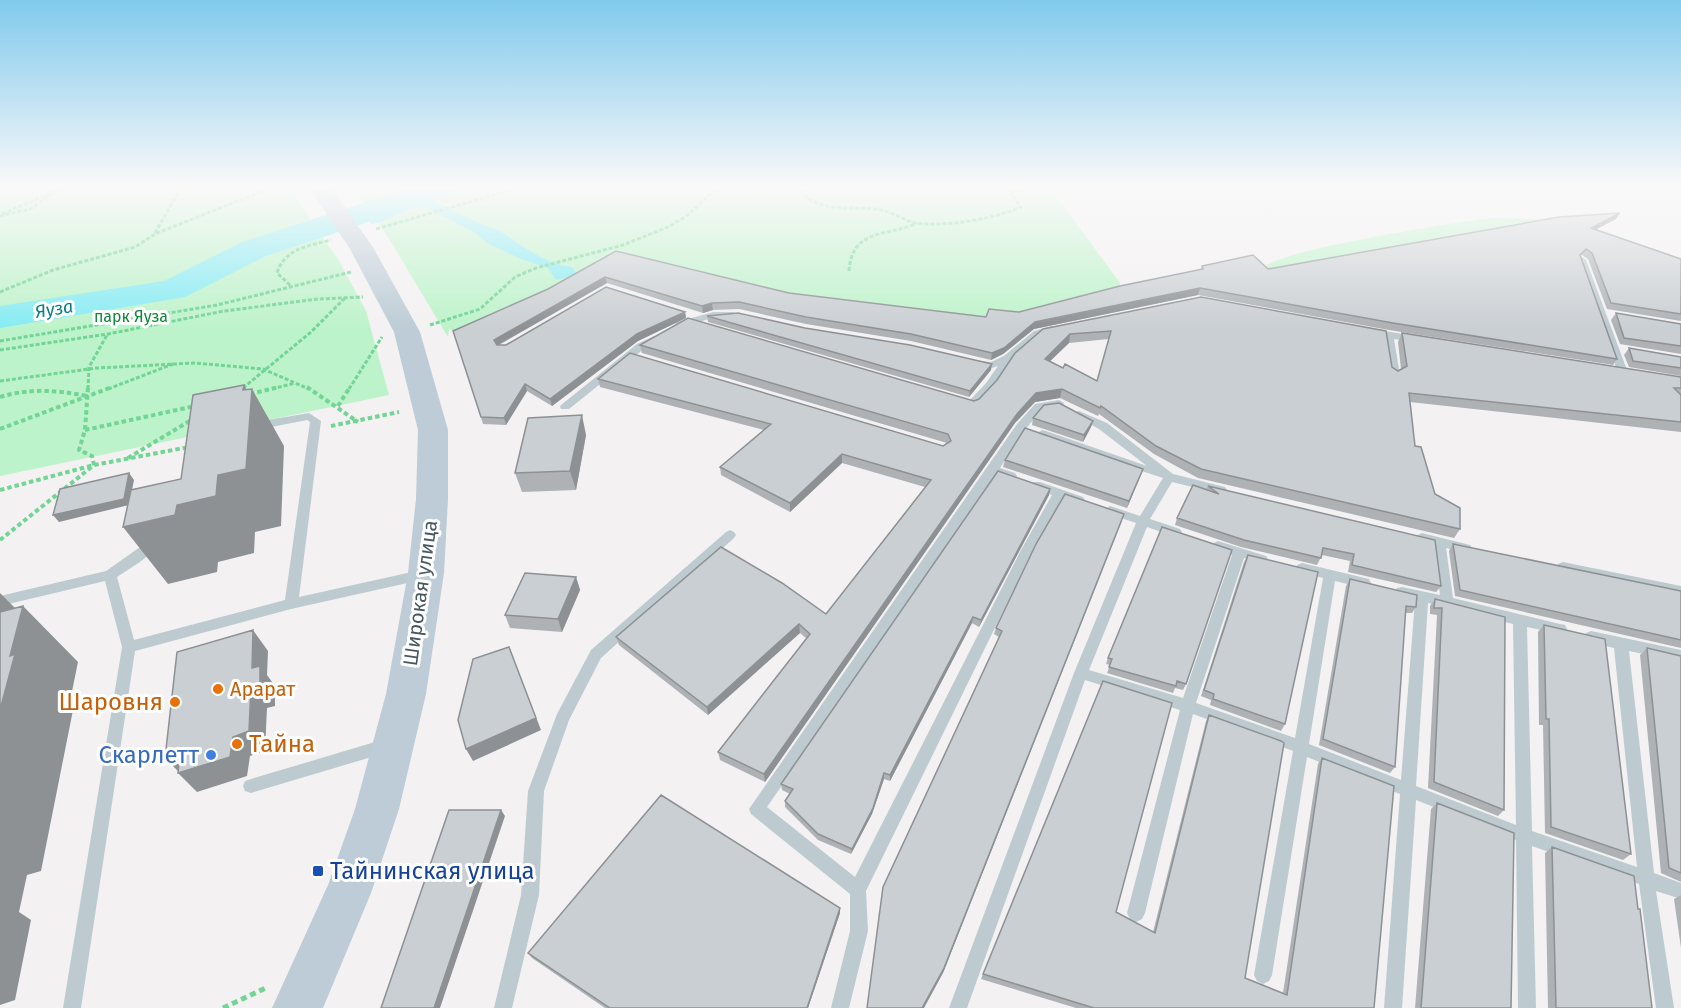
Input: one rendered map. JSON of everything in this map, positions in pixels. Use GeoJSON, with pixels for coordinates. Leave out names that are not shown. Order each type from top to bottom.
{"type":"FeatureCollection","features":[{"type":"Feature","properties":{"kind":"main road","name":"Широкая улица"},"geometry":{"type":"LineString","coordinates":[[287,996],[348,892],[377,809],[406,694],[426,573],[432,499],[433,430],[406,331],[364,250],[352,233]]}},
{"type":"Feature","properties":{"kind":"lane"},"geometry":{"type":"LineString","coordinates":[[1582,260],[1614,348],[1627,371],[1610,368]]}},
{"type":"Feature","properties":{"kind":"lane"},"geometry":{"type":"LineString","coordinates":[[681,311],[702,318]]}},
{"type":"Feature","properties":{"kind":"lane"},"geometry":{"type":"LineString","coordinates":[[1601,313],[1613,315]]}},
{"type":"Feature","properties":{"kind":"lane"},"geometry":{"type":"LineString","coordinates":[[565,407],[635,357],[665,332],[690,321],[713,315],[748,316]]}},
{"type":"Feature","properties":{"kind":"lane"},"geometry":{"type":"LineString","coordinates":[[690,321],[713,328]]}},
{"type":"Feature","properties":{"kind":"lane"},"geometry":{"type":"LineString","coordinates":[[950,397],[972,404],[990,385],[1008,358],[1037,333],[1064,326]]}},
{"type":"Feature","properties":{"kind":"lane"},"geometry":{"type":"LineString","coordinates":[[1366,331],[1424,340]]}},
{"type":"Feature","properties":{"kind":"lane"},"geometry":{"type":"LineString","coordinates":[[1389,335],[1395,375]]}},
{"type":"Feature","properties":{"kind":"lane"},"geometry":{"type":"LineString","coordinates":[[1614,348],[1625,350]]}},
{"type":"Feature","properties":{"kind":"lane"},"geometry":{"type":"LineString","coordinates":[[961,358],[992,365],[1008,358]]}},
{"type":"Feature","properties":{"kind":"lane"},"geometry":{"type":"LineString","coordinates":[[858,890],[757,809],[1021,427],[1039,406],[1059,403],[1103,426],[1169,477]]}},
{"type":"Feature","properties":{"kind":"lane"},"geometry":{"type":"LineString","coordinates":[[239,429],[309,416],[316,421],[291,604]]}},
{"type":"Feature","properties":{"kind":"lane"},"geometry":{"type":"LineString","coordinates":[[1021,427],[1169,477],[1236,494]]}},
{"type":"Feature","properties":{"kind":"lane"},"geometry":{"type":"LineString","coordinates":[[993,470],[1186,535]]}},
{"type":"Feature","properties":{"kind":"lane"},"geometry":{"type":"LineString","coordinates":[[957,1008],[1081,673],[1143,521],[1169,477]]}},
{"type":"Feature","properties":{"kind":"lane"},"geometry":{"type":"LineString","coordinates":[[840,1008],[859,931],[858,890],[1022,561],[1059,493]]}},
{"type":"Feature","properties":{"kind":"lane"},"geometry":{"type":"LineString","coordinates":[[0,601],[110,575],[143,553],[164,532]]}},
{"type":"Feature","properties":{"kind":"lane"},"geometry":{"type":"LineString","coordinates":[[1405,534],[1485,551]]}},
{"type":"Feature","properties":{"kind":"lane"},"geometry":{"type":"LineString","coordinates":[[503,1008],[530,895],[536,791],[562,718],[596,654],[730,535]]}},
{"type":"Feature","properties":{"kind":"lane"},"geometry":{"type":"LineString","coordinates":[[1439,542],[1447,602]]}},
{"type":"Feature","properties":{"kind":"lane"},"geometry":{"type":"LineString","coordinates":[[1207,543],[1279,563],[1621,644],[1681,656]]}},
{"type":"Feature","properties":{"kind":"lane"},"geometry":{"type":"LineString","coordinates":[[1136,913],[1188,706],[1239,553]]}},
{"type":"Feature","properties":{"kind":"lane"},"geometry":{"type":"LineString","coordinates":[[1554,565],[1681,591]]}},
{"type":"Feature","properties":{"kind":"lane"},"geometry":{"type":"LineString","coordinates":[[129,647],[291,604],[426,573]]}},
{"type":"Feature","properties":{"kind":"lane"},"geometry":{"type":"LineString","coordinates":[[72,1008],[129,647],[110,575]]}},
{"type":"Feature","properties":{"kind":"lane"},"geometry":{"type":"LineString","coordinates":[[1263,975],[1330,575]]}},
{"type":"Feature","properties":{"kind":"lane"},"geometry":{"type":"LineString","coordinates":[[1393,1008],[1422,596]]}},
{"type":"Feature","properties":{"kind":"lane"},"geometry":{"type":"LineString","coordinates":[[1520,620],[1522,835],[1527,1008]]}},
{"type":"Feature","properties":{"kind":"lane"},"geometry":{"type":"LineString","coordinates":[[1621,644],[1646,878],[1665,1008]]}},
{"type":"Feature","properties":{"kind":"lane"},"geometry":{"type":"LineString","coordinates":[[1081,673],[1188,706],[1300,747],[1522,835],[1681,891]]}},
{"type":"Feature","properties":{"kind":"lane"},"geometry":{"type":"LineString","coordinates":[[251,786],[394,743]]}},
{"type":"Feature","properties":{"kind":"path"},"geometry":{"type":"LineString","coordinates":[[0,342],[217,305],[291,285],[364,250],[407,233]]}},
{"type":"Feature","properties":{"kind":"path"},"geometry":{"type":"LineString","coordinates":[[338,406],[381,337],[480,309],[515,277],[536,268],[623,245],[653,233]]}},
{"type":"Feature","properties":{"kind":"path"},"geometry":{"type":"LineString","coordinates":[[849,271],[850,256],[869,236],[884,233]]}},
{"type":"Feature","properties":{"kind":"path"},"geometry":{"type":"LineString","coordinates":[[0,292],[53,270],[135,247],[155,234]]}},
{"type":"Feature","properties":{"kind":"path"},"geometry":{"type":"LineString","coordinates":[[291,285],[277,273],[279,263],[285,255],[297,249]]}},
{"type":"Feature","properties":{"kind":"path"},"geometry":{"type":"LineString","coordinates":[[0,350],[108,334],[224,311],[367,296]]}},
{"type":"Feature","properties":{"kind":"path"},"geometry":{"type":"LineString","coordinates":[[240,391],[311,332],[346,298]]}},
{"type":"Feature","properties":{"kind":"path"},"geometry":{"type":"LineString","coordinates":[[94,465],[92,456],[79,450],[85,430],[89,367],[108,334]]}},
{"type":"Feature","properties":{"kind":"path"},"geometry":{"type":"LineString","coordinates":[[0,429],[176,363]]}},
{"type":"Feature","properties":{"kind":"path"},"geometry":{"type":"LineString","coordinates":[[0,381],[89,367],[176,363],[234,364],[264,370],[297,382],[338,406],[358,422]]}},
{"type":"Feature","properties":{"kind":"path"},"geometry":{"type":"LineString","coordinates":[[243,396],[297,382]]}},
{"type":"Feature","properties":{"kind":"path"},"geometry":{"type":"LineString","coordinates":[[0,397],[20,390],[50,388],[88,396]]}},
{"type":"Feature","properties":{"kind":"path"},"geometry":{"type":"LineString","coordinates":[[85,430],[198,406]]}},
{"type":"Feature","properties":{"kind":"path"},"geometry":{"type":"LineString","coordinates":[[316,429],[399,412]]}},
{"type":"Feature","properties":{"kind":"path"},"geometry":{"type":"LineString","coordinates":[[128,458],[195,418]]}},
{"type":"Feature","properties":{"kind":"path"},"geometry":{"type":"LineString","coordinates":[[0,490],[94,465],[195,446]]}},
{"type":"Feature","properties":{"kind":"path"},"geometry":{"type":"LineString","coordinates":[[0,540],[94,465]]}},
{"type":"Feature","properties":{"kind":"path"},"geometry":{"type":"LineString","coordinates":[[223,1008],[287,996]]}},
{"type":"Feature","properties":{"kind":"green space","name":"парк Яуза"},"geometry":{"type":"Polygon","coordinates":[[[0,233],[320,233],[339,261],[366,311],[389,395],[0,476],[0,233]]]}},
{"type":"Feature","properties":{"kind":"green space"},"geometry":{"type":"Polygon","coordinates":[[[385,233],[1083,233],[1120,283],[1118,292],[985,323],[789,299],[617,257],[461,335],[449,329],[448,337],[385,233]]]}},
{"type":"Feature","properties":{"kind":"green space"},"geometry":{"type":"Polygon","coordinates":[[[1398,233],[1493,233],[1273,271],[1263,269],[1274,262],[1331,246],[1398,233]]]}},
{"type":"Feature","properties":{"kind":"water"},"geometry":{"type":"Polygon","coordinates":[[[290,233],[329,233],[296,240],[279,240],[290,233]]]}},
{"type":"Feature","properties":{"kind":"water"},"geometry":{"type":"Polygon","coordinates":[[[475,233],[503,233],[541,257],[572,267],[578,275],[556,280],[548,268],[521,259],[487,243],[475,233]]]}},
{"type":"Feature","properties":{"kind":"pier"},"geometry":{"type":"Polygon","coordinates":[[[317,233],[344,233],[321,238],[317,233]]]}},
{"type":"Feature","properties":{"kind":"building"},"geometry":{"type":"Polygon","coordinates":[[[1469,233],[1606,233],[1681,259],[1681,314],[1611,303],[1592,253],[1586,249],[1580,255],[1617,359],[1393,323],[1200,288],[1035,322],[1004,348],[992,353],[911,334],[806,317],[739,302],[712,303],[702,306],[605,277],[494,340],[497,345],[506,345],[606,287],[685,312],[637,334],[550,399],[525,384],[504,418],[481,417],[453,331],[548,289],[616,251],[789,293],[986,317],[989,309],[1019,312],[1253,255],[1268,269],[1469,233]]]}},
{"type":"Feature","properties":{"kind":"building"},"geometry":{"type":"Polygon","coordinates":[[[1201,297],[1386,331],[1392,367],[1398,371],[1407,366],[1402,333],[1681,377],[1681,388],[1674,388],[1681,395],[1681,422],[1409,393],[1415,446],[1421,447],[1435,494],[1460,508],[1460,529],[1201,469],[1156,446],[1101,406],[1100,408],[1062,389],[1036,393],[1017,414],[764,774],[718,752],[810,634],[799,624],[707,707],[616,637],[721,547],[782,583],[826,614],[931,480],[842,454],[790,503],[720,467],[771,424],[598,379],[630,353],[943,446],[951,441],[948,434],[640,345],[688,318],[974,401],[979,399],[997,380],[1015,353],[1043,329],[1201,297]],[[1111,331],[1070,334],[1045,359],[1063,368],[1065,364],[1097,381],[1111,331]]]}},
{"type":"Feature","properties":{"kind":"building"},"geometry":{"type":"Polygon","coordinates":[[[738,313],[805,328],[910,345],[992,364],[970,391],[707,316],[738,313]]]}},
{"type":"Feature","properties":{"kind":"building"},"geometry":{"type":"Polygon","coordinates":[[[1616,313],[1681,324],[1681,346],[1624,338],[1616,313]]]}},
{"type":"Feature","properties":{"kind":"building"},"geometry":{"type":"Polygon","coordinates":[[[1629,348],[1681,357],[1681,368],[1633,361],[1629,348]]]}},
{"type":"Feature","properties":{"kind":"building"},"geometry":{"type":"Polygon","coordinates":[[[244,385],[243,390],[252,389],[246,469],[218,475],[216,496],[177,505],[175,515],[123,527],[131,490],[181,479],[193,395],[244,385]]]}},
{"type":"Feature","properties":{"kind":"building"},"geometry":{"type":"Polygon","coordinates":[[[1059,403],[1093,421],[1084,435],[1033,418],[1044,405],[1059,403]]]}},
{"type":"Feature","properties":{"kind":"building"},"geometry":{"type":"Polygon","coordinates":[[[582,415],[570,471],[515,473],[528,418],[582,415]]]}},
{"type":"Feature","properties":{"kind":"building"},"geometry":{"type":"Polygon","coordinates":[[[1025,428],[1143,469],[1129,501],[1005,460],[1025,428]]]}},
{"type":"Feature","properties":{"kind":"building"},"geometry":{"type":"Polygon","coordinates":[[[998,471],[1050,489],[981,620],[973,617],[890,775],[884,773],[873,808],[852,849],[818,834],[785,801],[793,789],[781,784],[998,471]]]}},
{"type":"Feature","properties":{"kind":"building"},"geometry":{"type":"Polygon","coordinates":[[[129,473],[124,499],[53,515],[60,489],[129,473]]]}},
{"type":"Feature","properties":{"kind":"building"},"geometry":{"type":"Polygon","coordinates":[[[1193,485],[1219,494],[1208,486],[1435,540],[1441,586],[1352,565],[1354,554],[1323,548],[1321,558],[1244,540],[1177,518],[1193,485]]]}},
{"type":"Feature","properties":{"kind":"building"},"geometry":{"type":"Polygon","coordinates":[[[1065,494],[1124,514],[944,968],[922,1008],[867,1008],[883,887],[1002,631],[996,628],[1036,544],[1065,494]]]}},
{"type":"Feature","properties":{"kind":"building"},"geometry":{"type":"Polygon","coordinates":[[[1162,527],[1232,550],[1186,684],[1177,681],[1176,686],[1109,667],[1112,659],[1108,658],[1162,527]]]}},
{"type":"Feature","properties":{"kind":"building"},"geometry":{"type":"Polygon","coordinates":[[[1453,544],[1681,591],[1681,640],[1460,590],[1453,544]]]}},
{"type":"Feature","properties":{"kind":"building"},"geometry":{"type":"Polygon","coordinates":[[[1248,555],[1318,572],[1285,724],[1213,699],[1214,694],[1204,690],[1248,555]]]}},
{"type":"Feature","properties":{"kind":"building"},"geometry":{"type":"Polygon","coordinates":[[[525,573],[576,577],[558,619],[505,615],[525,573]]]}},
{"type":"Feature","properties":{"kind":"building"},"geometry":{"type":"Polygon","coordinates":[[[1350,579],[1417,595],[1416,607],[1406,606],[1395,767],[1323,739],[1350,579]]]}},
{"type":"Feature","properties":{"kind":"building"},"geometry":{"type":"Polygon","coordinates":[[[1435,599],[1505,617],[1504,810],[1434,782],[1442,608],[1434,608],[1435,599]]]}},
{"type":"Feature","properties":{"kind":"building"},"geometry":{"type":"Polygon","coordinates":[[[23,606],[10,656],[15,654],[0,710],[0,612],[23,606]]]}},
{"type":"Feature","properties":{"kind":"building"},"geometry":{"type":"Polygon","coordinates":[[[1544,625],[1605,639],[1631,854],[1551,827],[1544,625]]]}},
{"type":"Feature","properties":{"kind":"building"},"geometry":{"type":"Polygon","coordinates":[[[253,630],[252,668],[260,666],[260,686],[251,688],[249,731],[233,737],[230,757],[178,773],[180,753],[165,758],[177,652],[253,630]]]}},
{"type":"Feature","properties":{"kind":"building"},"geometry":{"type":"Polygon","coordinates":[[[509,647],[536,718],[466,749],[458,720],[473,659],[509,647]]]}},
{"type":"Feature","properties":{"kind":"building"},"geometry":{"type":"Polygon","coordinates":[[[1647,648],[1681,656],[1681,873],[1669,868],[1647,648]]]}},
{"type":"Feature","properties":{"kind":"building"},"geometry":{"type":"Polygon","coordinates":[[[1103,681],[1172,703],[1116,912],[1155,933],[1209,715],[1284,743],[1245,978],[1287,995],[1322,758],[1394,786],[1374,1008],[1094,1008],[983,974],[1103,681]]]}},
{"type":"Feature","properties":{"kind":"building"},"geometry":{"type":"Polygon","coordinates":[[[661,795],[840,908],[807,1008],[610,1008],[528,953],[661,795]]]}},
{"type":"Feature","properties":{"kind":"building"},"geometry":{"type":"Polygon","coordinates":[[[1437,803],[1514,833],[1511,1008],[1421,1008],[1437,803]]]}},
{"type":"Feature","properties":{"kind":"building"},"geometry":{"type":"Polygon","coordinates":[[[449,810],[501,810],[434,1008],[381,1008],[449,810]]]}},
{"type":"Feature","properties":{"kind":"building"},"geometry":{"type":"Polygon","coordinates":[[[1552,847],[1634,876],[1652,1008],[1556,1008],[1552,847]]]}},
{"type":"Feature","properties":{"kind":"waterway","name":"Яуза"},"geometry":{"type":"LineString","coordinates":[[0,317],[173,290],[254,249],[303,233]]}},
{"type":"Feature","properties":{"kind":"place","name":"Арарат"},"geometry":{"type":"Point","coordinates":[218,689]}},
{"type":"Feature","properties":{"kind":"place","name":"Шаровня"},"geometry":{"type":"Point","coordinates":[175,702]}},
{"type":"Feature","properties":{"kind":"place","name":"Тайна"},"geometry":{"type":"Point","coordinates":[237,744]}},
{"type":"Feature","properties":{"kind":"place","name":"Скарлетт"},"geometry":{"type":"Point","coordinates":[211,755]}},
{"type":"Feature","properties":{"kind":"place","name":"Тайнинская улица"},"geometry":{"type":"Point","coordinates":[318,871]}}]}
